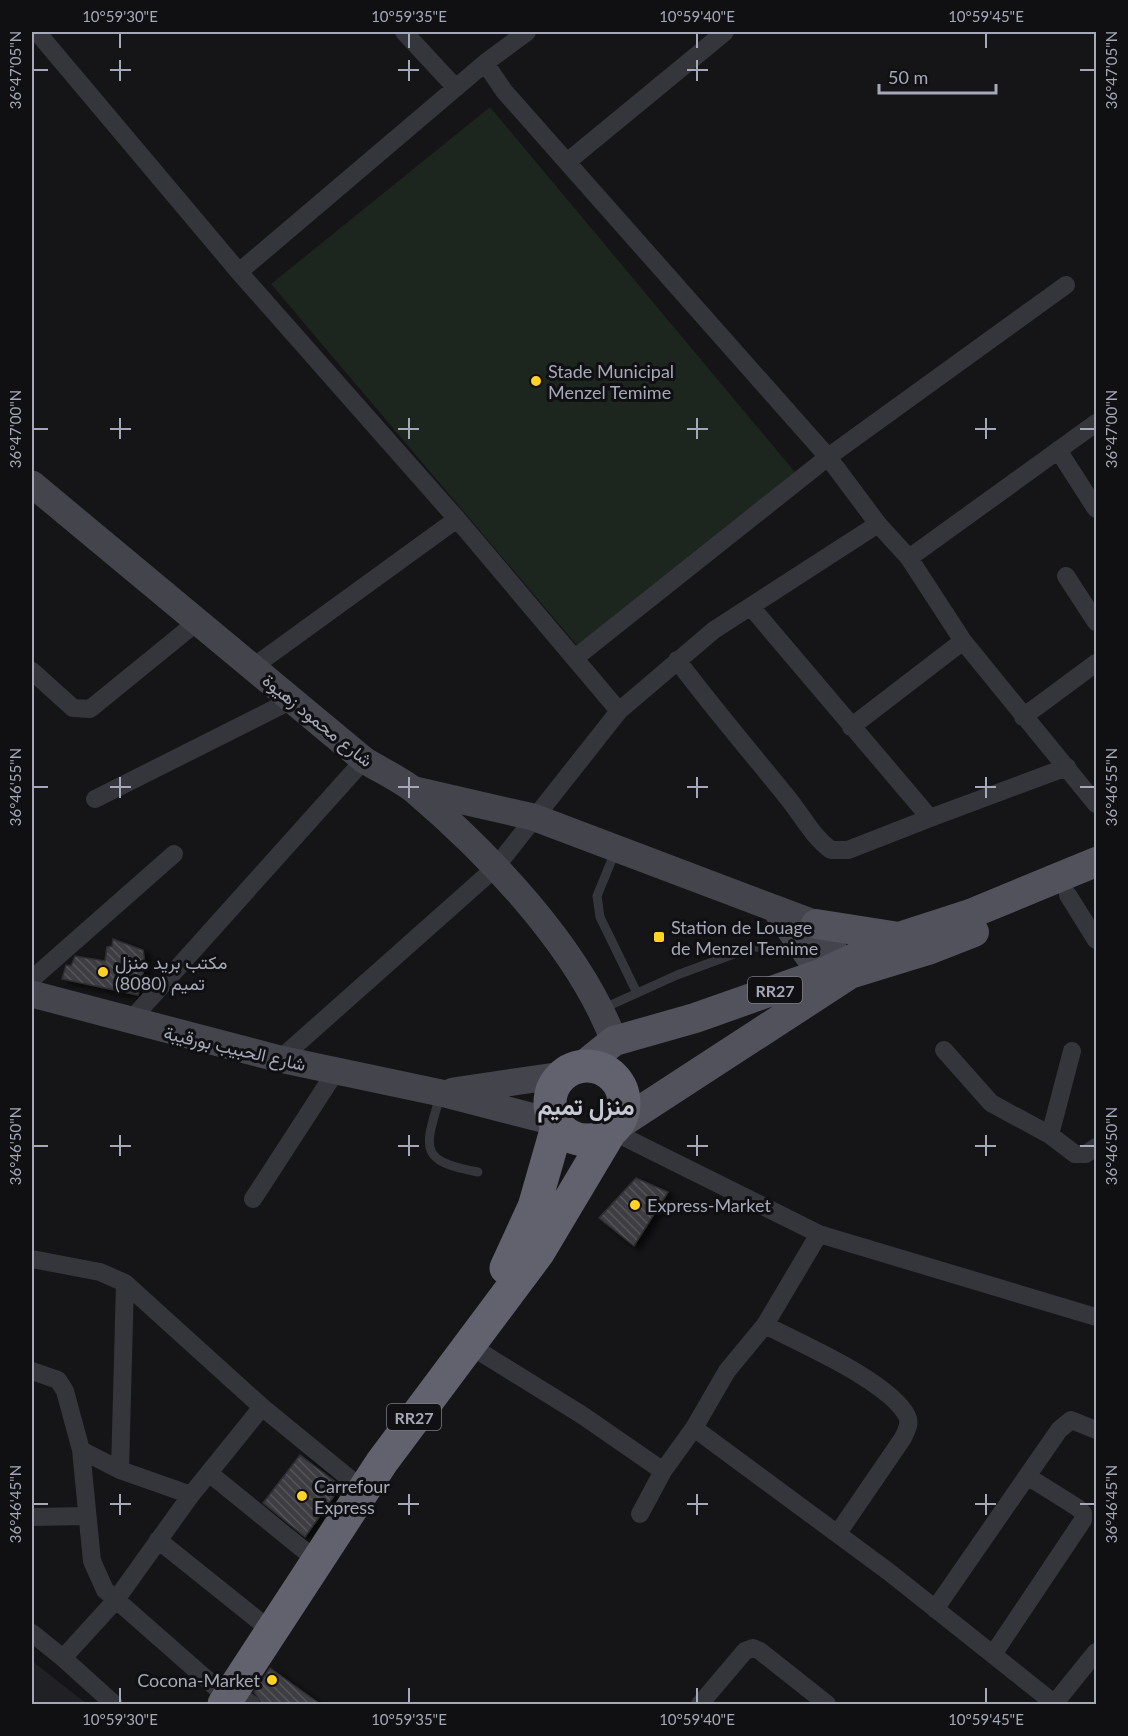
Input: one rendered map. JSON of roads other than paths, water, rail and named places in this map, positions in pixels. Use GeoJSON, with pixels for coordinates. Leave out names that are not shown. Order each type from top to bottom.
{"type":"FeatureCollection","features":[{"type":"Feature","properties":{"kind":"highway","name":"RR27"},"geometry":{"type":"LineString","coordinates":[[572,1071],[606,1071],[622,1090],[624,1102],[613,1130],[538,1253],[382,1462],[226,1698],[259,1621],[350,1479],[444,1350],[498,1283],[534,1207],[556,1124],[550,1097],[572,1071]]}},
{"type":"Feature","properties":{"kind":"highway","name":"RR27"},"geometry":{"type":"LineString","coordinates":[[556,1124],[576,1139],[598,1139],[613,1130]]}},
{"type":"Feature","properties":{"kind":"main road","name":"شارع محمود زهيوة"},"geometry":{"type":"LineString","coordinates":[[32,486],[364,760],[413,790],[495,868],[538,916],[602,1009],[614,1041]]}},
{"type":"Feature","properties":{"kind":"main road"},"geometry":{"type":"LineString","coordinates":[[413,790],[533,817],[776,910],[828,962],[899,937]]}},
{"type":"Feature","properties":{"kind":"main road","name":"RR27"},"geometry":{"type":"LineString","coordinates":[[572,1071],[614,1041],[695,1018],[828,962],[970,914],[1096,862]]}},
{"type":"Feature","properties":{"kind":"main road","name":"RR27"},"geometry":{"type":"LineString","coordinates":[[613,1130],[828,962],[928,950],[1096,884]]}},
{"type":"Feature","properties":{"kind":"main road","name":"شارع الحبيب بورقيبة"},"geometry":{"type":"LineString","coordinates":[[32,994],[129,1022],[280,1059],[441,1093],[556,1124]]}},
{"type":"Feature","properties":{"kind":"main road","name":"شارع الحبيب بورقيبة"},"geometry":{"type":"LineString","coordinates":[[441,1093],[572,1071]]}},
{"type":"Feature","properties":{"kind":"street"},"geometry":{"type":"LineString","coordinates":[[37,32],[239,272],[457,519],[619,711]]}},
{"type":"Feature","properties":{"kind":"street"},"geometry":{"type":"LineString","coordinates":[[404,32],[456,88]]}},
{"type":"Feature","properties":{"kind":"street"},"geometry":{"type":"LineString","coordinates":[[239,272],[485,63],[527,32]]}},
{"type":"Feature","properties":{"kind":"street"},"geometry":{"type":"LineString","coordinates":[[567,162],[723,32]]}},
{"type":"Feature","properties":{"kind":"street"},"geometry":{"type":"LineString","coordinates":[[485,63],[504,91],[828,457],[878,524],[909,558],[963,641],[1096,804]]}},
{"type":"Feature","properties":{"kind":"street"},"geometry":{"type":"LineString","coordinates":[[574,658],[828,457],[1066,285]]}},
{"type":"Feature","properties":{"kind":"street"},"geometry":{"type":"LineString","coordinates":[[909,558],[1096,423]]}},
{"type":"Feature","properties":{"kind":"street"},"geometry":{"type":"LineString","coordinates":[[1058,450],[1096,509]]}},
{"type":"Feature","properties":{"kind":"street"},"geometry":{"type":"LineString","coordinates":[[254,668],[457,519]]}},
{"type":"Feature","properties":{"kind":"street"},"geometry":{"type":"LineString","coordinates":[[280,1059],[495,868],[619,711],[676,660],[714,630],[878,524]]}},
{"type":"Feature","properties":{"kind":"street"},"geometry":{"type":"LineString","coordinates":[[1066,576],[1096,622]]}},
{"type":"Feature","properties":{"kind":"street"},"geometry":{"type":"LineString","coordinates":[[751,607],[930,818]]}},
{"type":"Feature","properties":{"kind":"street"},"geometry":{"type":"LineString","coordinates":[[32,671],[73,708],[90,709],[197,622]]}},
{"type":"Feature","properties":{"kind":"street"},"geometry":{"type":"LineString","coordinates":[[851,727],[963,641]]}},
{"type":"Feature","properties":{"kind":"street"},"geometry":{"type":"LineString","coordinates":[[676,660],[728,727],[788,798],[812,832],[831,850],[848,849],[1067,767]]}},
{"type":"Feature","properties":{"kind":"street"},"geometry":{"type":"LineString","coordinates":[[1023,717],[1096,663]]}},
{"type":"Feature","properties":{"kind":"street"},"geometry":{"type":"LineString","coordinates":[[95,799],[292,700]]}},
{"type":"Feature","properties":{"kind":"street"},"geometry":{"type":"LineString","coordinates":[[129,1022],[364,760]]}},
{"type":"Feature","properties":{"kind":"street"},"geometry":{"type":"LineString","coordinates":[[32,979],[174,854]]}},
{"type":"Feature","properties":{"kind":"street"},"geometry":{"type":"LineString","coordinates":[[1068,895],[1096,940]]}},
{"type":"Feature","properties":{"kind":"street"},"geometry":{"type":"LineString","coordinates":[[944,1050],[991,1103],[1050,1135],[1075,1154],[1086,1154],[1096,1147]]}},
{"type":"Feature","properties":{"kind":"street"},"geometry":{"type":"LineString","coordinates":[[1050,1135],[1072,1051]]}},
{"type":"Feature","properties":{"kind":"street"},"geometry":{"type":"LineString","coordinates":[[253,1198],[336,1071]]}},
{"type":"Feature","properties":{"kind":"street"},"geometry":{"type":"LineString","coordinates":[[613,1130],[819,1234],[1096,1317]]}},
{"type":"Feature","properties":{"kind":"street"},"geometry":{"type":"LineString","coordinates":[[640,1514],[663,1471],[694,1428],[727,1371],[765,1325],[819,1234]]}},
{"type":"Feature","properties":{"kind":"street"},"geometry":{"type":"LineString","coordinates":[[32,1258],[100,1272],[125,1283],[262,1407],[350,1479]]}},
{"type":"Feature","properties":{"kind":"street"},"geometry":{"type":"LineString","coordinates":[[120,1470],[125,1283]]}},
{"type":"Feature","properties":{"kind":"street"},"geometry":{"type":"LineString","coordinates":[[765,1325],[870,1381],[908,1417],[909,1426],[903,1438],[838,1533]]}},
{"type":"Feature","properties":{"kind":"street"},"geometry":{"type":"LineString","coordinates":[[469,1345],[582,1415],[663,1471]]}},
{"type":"Feature","properties":{"kind":"street"},"geometry":{"type":"LineString","coordinates":[[32,1371],[58,1380],[65,1391],[81,1450],[95,1570],[105,1590],[226,1698]]}},
{"type":"Feature","properties":{"kind":"street"},"geometry":{"type":"LineString","coordinates":[[63,1658],[115,1600],[191,1495],[262,1407]]}},
{"type":"Feature","properties":{"kind":"street"},"geometry":{"type":"LineString","coordinates":[[936,1609],[1066,1422],[1078,1421],[1096,1430]]}},
{"type":"Feature","properties":{"kind":"street"},"geometry":{"type":"LineString","coordinates":[[694,1428],[838,1533],[994,1653],[1054,1704],[1096,1652]]}},
{"type":"Feature","properties":{"kind":"street"},"geometry":{"type":"LineString","coordinates":[[81,1450],[120,1470],[191,1495]]}},
{"type":"Feature","properties":{"kind":"street"},"geometry":{"type":"LineString","coordinates":[[209,1473],[305,1551]]}},
{"type":"Feature","properties":{"kind":"street"},"geometry":{"type":"LineString","coordinates":[[994,1653],[1083,1520],[1083,1513],[1078,1508],[1028,1476]]}},
{"type":"Feature","properties":{"kind":"street"},"geometry":{"type":"LineString","coordinates":[[32,1517],[87,1516]]}},
{"type":"Feature","properties":{"kind":"street"},"geometry":{"type":"LineString","coordinates":[[158,1540],[259,1621]]}},
{"type":"Feature","properties":{"kind":"street"},"geometry":{"type":"LineString","coordinates":[[32,1633],[114,1704]]}},
{"type":"Feature","properties":{"kind":"street"},"geometry":{"type":"LineString","coordinates":[[700,1704],[745,1651],[753,1648],[760,1651],[827,1704]]}},
{"type":"Feature","properties":{"kind":"lane"},"geometry":{"type":"LineString","coordinates":[[617,848],[597,896],[600,917],[637,993]]}},
{"type":"Feature","properties":{"kind":"lane"},"geometry":{"type":"LineString","coordinates":[[602,1009],[753,947],[828,962]]}},
{"type":"Feature","properties":{"kind":"lane"},"geometry":{"type":"LineString","coordinates":[[441,1093],[427,1141],[431,1153],[449,1167],[478,1173]]}},
{"type":"Feature","properties":{"kind":"place","name":"Stade Municipal Menzel Temime"},"geometry":{"type":"Point","coordinates":[536,381]}},
{"type":"Feature","properties":{"kind":"place","name":"Station de Louage de Menzel Temime"},"geometry":{"type":"Point","coordinates":[659,937]}},
{"type":"Feature","properties":{"kind":"place","name":"مكتب بريد منزل تميم (8080)"},"geometry":{"type":"Point","coordinates":[103,972]}},
{"type":"Feature","properties":{"kind":"place","name":"Express-Market"},"geometry":{"type":"Point","coordinates":[635,1205]}},
{"type":"Feature","properties":{"kind":"place","name":"Carrefour Express"},"geometry":{"type":"Point","coordinates":[302,1496]}},
{"type":"Feature","properties":{"kind":"place","name":"Cocona-Market"},"geometry":{"type":"Point","coordinates":[272,1680]}},
{"type":"Feature","properties":{"kind":"district","name":"منزل تميم"},"geometry":{"type":"Point","coordinates":[586,1105]}}]}
